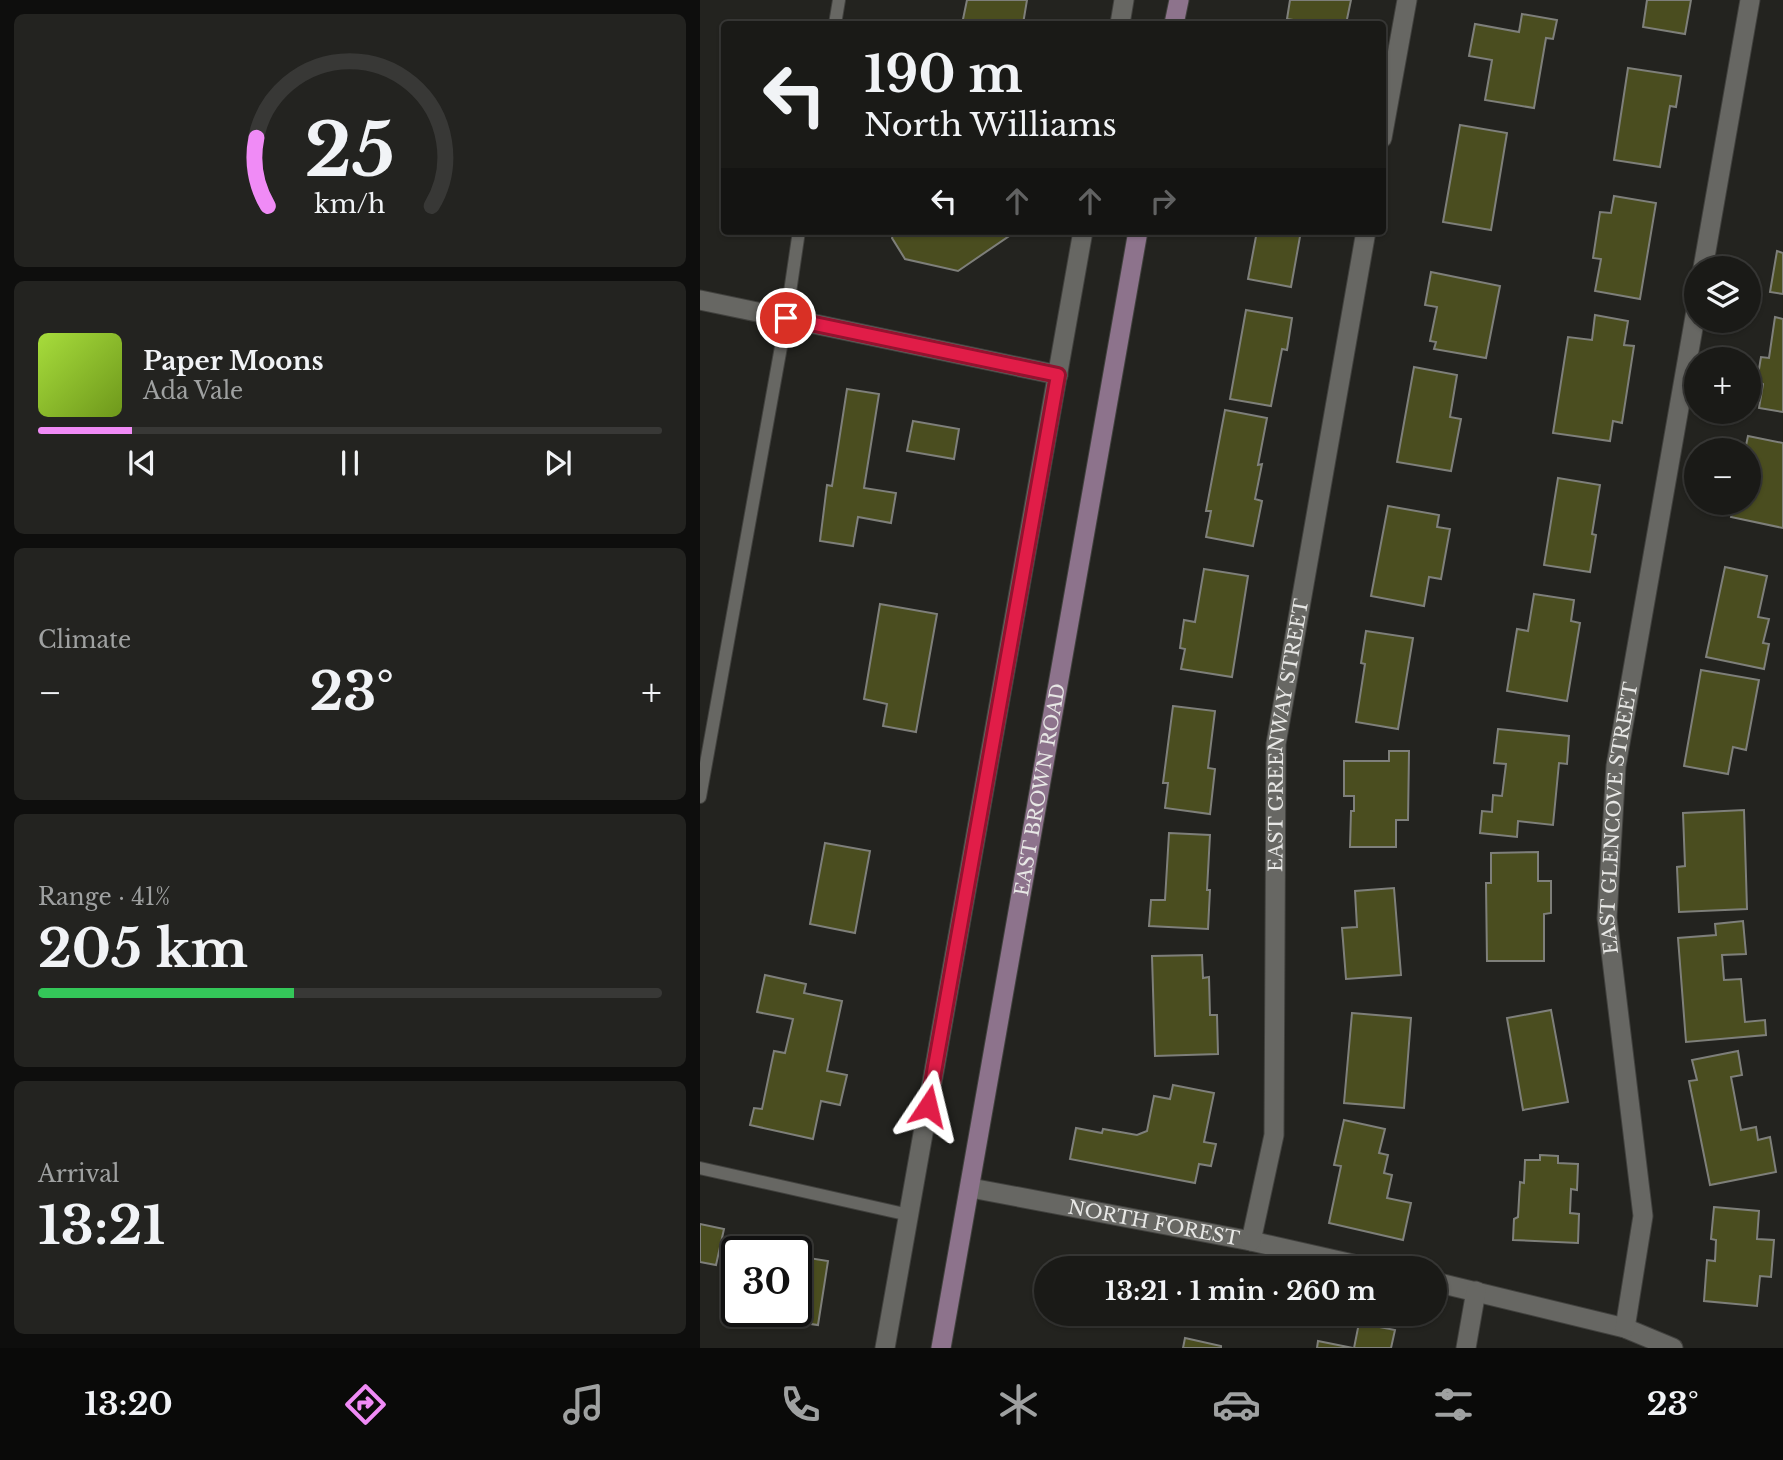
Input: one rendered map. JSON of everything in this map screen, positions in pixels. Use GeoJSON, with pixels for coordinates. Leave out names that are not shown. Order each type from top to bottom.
{"type":"FeatureCollection","features":[{"type":"Feature","properties":{"kind":"main road"},"geometry":{"type":"LineString","coordinates":[[1175,21],[1179,0]]}},
{"type":"Feature","properties":{"kind":"main road","name":"EAST BROWN ROAD"},"geometry":{"type":"LineString","coordinates":[[942,1348],[1137,235]]}},
{"type":"Feature","properties":{"kind":"street"},"geometry":{"type":"LineString","coordinates":[[1121,21],[1125,0]]}},
{"type":"Feature","properties":{"kind":"street"},"geometry":{"type":"LineString","coordinates":[[1386,116],[1407,0]]}},
{"type":"Feature","properties":{"kind":"street"},"geometry":{"type":"LineString","coordinates":[[1705,256],[1750,0]]}},
{"type":"Feature","properties":{"kind":"street"},"geometry":{"type":"LineString","coordinates":[[885,1348],[1082,235]]}},
{"type":"Feature","properties":{"kind":"street","name":"EAST GREENWAY STREET"},"geometry":{"type":"LineString","coordinates":[[1251,1241],[1274,1135],[1276,744],[1365,235]]}},
{"type":"Feature","properties":{"kind":"street"},"geometry":{"type":"LineString","coordinates":[[700,300],[1058,375]]}},
{"type":"Feature","properties":{"kind":"street","name":"EAST GLENCOVE STREET"},"geometry":{"type":"LineString","coordinates":[[1625,1328],[1643,1216],[1607,918],[1616,766],[1692,333]]}},
{"type":"Feature","properties":{"kind":"street","name":"NORTH FOREST"},"geometry":{"type":"LineString","coordinates":[[971,1188],[1317,1256]]}},
{"type":"Feature","properties":{"kind":"street"},"geometry":{"type":"LineString","coordinates":[[1447,1285],[1625,1328],[1673,1348]]}},
{"type":"Feature","properties":{"kind":"street"},"geometry":{"type":"LineString","coordinates":[[1466,1348],[1476,1291]]}},
{"type":"Feature","properties":{"kind":"lane"},"geometry":{"type":"LineString","coordinates":[[836,21],[839,0]]}},
{"type":"Feature","properties":{"kind":"lane"},"geometry":{"type":"LineString","coordinates":[[700,797],[798,235]]}},
{"type":"Feature","properties":{"kind":"lane"},"geometry":{"type":"LineString","coordinates":[[700,1168],[909,1215]]}},
{"type":"Feature","properties":{"kind":"building"},"geometry":{"type":"Polygon","coordinates":[[[967,0],[1027,0],[1024,21],[963,21],[967,0]]]}},
{"type":"Feature","properties":{"kind":"building"},"geometry":{"type":"Polygon","coordinates":[[[1290,0],[1351,0],[1347,21],[1287,19],[1290,0]]]}},
{"type":"Feature","properties":{"kind":"building"},"geometry":{"type":"Polygon","coordinates":[[[1647,0],[1691,0],[1685,34],[1643,27],[1647,0]]]}},
{"type":"Feature","properties":{"kind":"building"},"geometry":{"type":"Polygon","coordinates":[[[1522,14],[1557,20],[1553,39],[1546,38],[1534,108],[1485,100],[1492,60],[1469,56],[1475,24],[1519,32],[1522,14]]]}},
{"type":"Feature","properties":{"kind":"building"},"geometry":{"type":"Polygon","coordinates":[[[1628,68],[1681,76],[1676,107],[1670,106],[1660,167],[1614,160],[1628,68]]]}},
{"type":"Feature","properties":{"kind":"building"},"geometry":{"type":"Polygon","coordinates":[[[1460,125],[1507,133],[1491,230],[1443,222],[1460,125]]]}},
{"type":"Feature","properties":{"kind":"building"},"geometry":{"type":"Polygon","coordinates":[[[1614,196],[1656,203],[1640,299],[1595,291],[1601,259],[1593,258],[1600,212],[1611,213],[1614,196]]]}},
{"type":"Feature","properties":{"kind":"building"},"geometry":{"type":"Polygon","coordinates":[[[893,235],[1011,235],[958,271],[905,259],[892,238],[893,235]]]}},
{"type":"Feature","properties":{"kind":"building"},"geometry":{"type":"Polygon","coordinates":[[[1256,235],[1300,235],[1291,287],[1248,279],[1256,235]]]}},
{"type":"Feature","properties":{"kind":"building"},"geometry":{"type":"Polygon","coordinates":[[[1777,251],[1783,253],[1783,294],[1770,292],[1777,251]]]}},
{"type":"Feature","properties":{"kind":"building"},"geometry":{"type":"Polygon","coordinates":[[[1431,272],[1500,286],[1486,358],[1434,349],[1436,342],[1430,341],[1437,307],[1425,305],[1431,272]]]}},
{"type":"Feature","properties":{"kind":"building"},"geometry":{"type":"Polygon","coordinates":[[[1246,310],[1292,318],[1287,350],[1282,349],[1271,406],[1230,399],[1246,310]]]}},
{"type":"Feature","properties":{"kind":"building"},"geometry":{"type":"Polygon","coordinates":[[[1595,315],[1628,321],[1624,345],[1634,346],[1622,423],[1613,421],[1610,441],[1553,433],[1568,337],[1592,340],[1595,315]]]}},
{"type":"Feature","properties":{"kind":"building"},"geometry":{"type":"Polygon","coordinates":[[[1775,317],[1783,319],[1783,412],[1761,408],[1761,357],[1769,358],[1775,317]]]}},
{"type":"Feature","properties":{"kind":"building"},"geometry":{"type":"Polygon","coordinates":[[[1414,367],[1457,375],[1450,417],[1461,419],[1451,471],[1397,462],[1414,367]]]}},
{"type":"Feature","properties":{"kind":"building"},"geometry":{"type":"Polygon","coordinates":[[[847,389],[879,394],[864,488],[896,493],[891,523],[858,517],[853,546],[820,541],[827,485],[832,486],[847,389]]]}},
{"type":"Feature","properties":{"kind":"building"},"geometry":{"type":"Polygon","coordinates":[[[1225,410],[1267,418],[1255,499],[1262,501],[1253,546],[1206,537],[1211,511],[1206,511],[1225,410]]]}},
{"type":"Feature","properties":{"kind":"building"},"geometry":{"type":"Polygon","coordinates":[[[913,421],[959,429],[954,459],[907,451],[913,421]]]}},
{"type":"Feature","properties":{"kind":"building"},"geometry":{"type":"Polygon","coordinates":[[[1761,439],[1783,443],[1783,528],[1731,517],[1761,515],[1761,439]]]}},
{"type":"Feature","properties":{"kind":"building"},"geometry":{"type":"Polygon","coordinates":[[[1558,478],[1600,485],[1592,534],[1596,535],[1590,572],[1544,565],[1558,478]]]}},
{"type":"Feature","properties":{"kind":"building"},"geometry":{"type":"Polygon","coordinates":[[[1388,506],[1439,515],[1437,527],[1450,529],[1441,579],[1429,577],[1424,606],[1371,596],[1388,506]]]}},
{"type":"Feature","properties":{"kind":"building"},"geometry":{"type":"Polygon","coordinates":[[[1725,567],[1767,576],[1758,617],[1769,619],[1763,643],[1769,644],[1764,669],[1706,657],[1725,567]]]}},
{"type":"Feature","properties":{"kind":"building"},"geometry":{"type":"Polygon","coordinates":[[[1204,569],[1248,576],[1232,677],[1181,669],[1185,649],[1180,648],[1184,620],[1195,622],[1204,569]]]}},
{"type":"Feature","properties":{"kind":"building"},"geometry":{"type":"Polygon","coordinates":[[[1534,594],[1574,600],[1571,621],[1580,623],[1567,701],[1507,691],[1517,629],[1528,631],[1534,594]]]}},
{"type":"Feature","properties":{"kind":"building"},"geometry":{"type":"Polygon","coordinates":[[[880,604],[937,614],[916,732],[883,726],[887,704],[864,699],[880,604]]]}},
{"type":"Feature","properties":{"kind":"building"},"geometry":{"type":"Polygon","coordinates":[[[1366,631],[1413,638],[1398,729],[1356,722],[1365,664],[1361,663],[1366,631]]]}},
{"type":"Feature","properties":{"kind":"building"},"geometry":{"type":"Polygon","coordinates":[[[1701,670],[1759,680],[1746,750],[1733,747],[1728,774],[1684,766],[1701,670]]]}},
{"type":"Feature","properties":{"kind":"building"},"geometry":{"type":"Polygon","coordinates":[[[1173,706],[1215,711],[1208,768],[1215,769],[1210,814],[1165,808],[1168,783],[1163,783],[1173,706]]]}},
{"type":"Feature","properties":{"kind":"building"},"geometry":{"type":"Polygon","coordinates":[[[1498,729],[1569,736],[1567,764],[1559,763],[1553,825],[1518,821],[1517,837],[1480,833],[1482,811],[1492,812],[1493,795],[1502,796],[1506,764],[1494,763],[1498,729]]]}},
{"type":"Feature","properties":{"kind":"building"},"geometry":{"type":"Polygon","coordinates":[[[1389,751],[1409,751],[1408,820],[1396,820],[1396,847],[1350,847],[1354,796],[1344,796],[1344,761],[1389,761],[1389,751]]]}},
{"type":"Feature","properties":{"kind":"building"},"geometry":{"type":"Polygon","coordinates":[[[1744,810],[1747,909],[1679,912],[1677,867],[1685,866],[1683,813],[1744,810]]]}},
{"type":"Feature","properties":{"kind":"building"},"geometry":{"type":"Polygon","coordinates":[[[1169,833],[1210,835],[1208,929],[1149,926],[1151,900],[1165,900],[1169,833]]]}},
{"type":"Feature","properties":{"kind":"building"},"geometry":{"type":"Polygon","coordinates":[[[825,843],[870,851],[855,933],[810,924],[825,843]]]}},
{"type":"Feature","properties":{"kind":"building"},"geometry":{"type":"Polygon","coordinates":[[[1538,852],[1538,881],[1551,881],[1551,913],[1544,914],[1544,961],[1487,961],[1486,883],[1491,883],[1491,853],[1538,852]]]}},
{"type":"Feature","properties":{"kind":"building"},"geometry":{"type":"Polygon","coordinates":[[[1394,888],[1401,975],[1346,979],[1342,928],[1357,927],[1355,891],[1394,888]]]}},
{"type":"Feature","properties":{"kind":"building"},"geometry":{"type":"Polygon","coordinates":[[[1743,921],[1746,954],[1722,955],[1724,980],[1741,979],[1745,1022],[1765,1020],[1766,1035],[1686,1042],[1678,938],[1716,935],[1715,924],[1743,921]]]}},
{"type":"Feature","properties":{"kind":"building"},"geometry":{"type":"Polygon","coordinates":[[[1202,955],[1203,978],[1209,977],[1210,1015],[1217,1015],[1218,1054],[1155,1056],[1152,956],[1202,955]]]}},
{"type":"Feature","properties":{"kind":"building"},"geometry":{"type":"Polygon","coordinates":[[[765,975],[806,984],[804,993],[842,1001],[827,1071],[847,1075],[840,1105],[821,1101],[813,1139],[750,1125],[754,1108],[762,1109],[774,1051],[785,1053],[793,1019],[757,1012],[765,975]]]}},
{"type":"Feature","properties":{"kind":"building"},"geometry":{"type":"Polygon","coordinates":[[[1551,1010],[1568,1102],[1523,1110],[1507,1018],[1551,1010]]]}},
{"type":"Feature","properties":{"kind":"building"},"geometry":{"type":"Polygon","coordinates":[[[1352,1013],[1411,1018],[1404,1108],[1344,1103],[1352,1013]]]}},
{"type":"Feature","properties":{"kind":"building"},"geometry":{"type":"Polygon","coordinates":[[[1738,1051],[1742,1075],[1731,1077],[1741,1130],[1756,1127],[1758,1140],[1770,1137],[1776,1172],[1710,1185],[1689,1081],[1697,1080],[1692,1060],[1738,1051]]]}},
{"type":"Feature","properties":{"kind":"building"},"geometry":{"type":"Polygon","coordinates":[[[1173,1085],[1214,1093],[1204,1142],[1216,1144],[1211,1166],[1199,1164],[1195,1183],[1070,1159],[1076,1128],[1137,1135],[1147,1131],[1154,1096],[1170,1099],[1173,1085]]]}},
{"type":"Feature","properties":{"kind":"building"},"geometry":{"type":"Polygon","coordinates":[[[1344,1120],[1385,1129],[1379,1153],[1388,1155],[1384,1173],[1392,1175],[1387,1198],[1411,1203],[1403,1240],[1329,1223],[1341,1166],[1334,1165],[1344,1120]]]}},
{"type":"Feature","properties":{"kind":"building"},"geometry":{"type":"Polygon","coordinates":[[[1540,1155],[1558,1156],[1558,1163],[1578,1164],[1577,1190],[1571,1189],[1570,1213],[1579,1214],[1578,1243],[1513,1240],[1514,1219],[1518,1217],[1520,1182],[1524,1183],[1525,1160],[1540,1160],[1540,1155]]]}},
{"type":"Feature","properties":{"kind":"building"},"geometry":{"type":"Polygon","coordinates":[[[1714,1207],[1759,1211],[1757,1239],[1774,1240],[1771,1277],[1760,1276],[1757,1306],[1704,1301],[1707,1260],[1715,1261],[1716,1240],[1711,1239],[1714,1207]]]}},
{"type":"Feature","properties":{"kind":"building"},"geometry":{"type":"Polygon","coordinates":[[[700,1224],[724,1229],[716,1265],[700,1262],[700,1224]]]}},
{"type":"Feature","properties":{"kind":"building"},"geometry":{"type":"Polygon","coordinates":[[[812,1258],[828,1261],[818,1325],[812,1324],[812,1258]]]}},
{"type":"Feature","properties":{"kind":"building"},"geometry":{"type":"Polygon","coordinates":[[[1358,1326],[1395,1330],[1391,1348],[1354,1348],[1358,1326]]]}},
{"type":"Feature","properties":{"kind":"building"},"geometry":{"type":"Polygon","coordinates":[[[1185,1338],[1221,1346],[1221,1348],[1183,1348],[1185,1338]]]}},
{"type":"Feature","properties":{"kind":"building"},"geometry":{"type":"Polygon","coordinates":[[[1318,1341],[1353,1348],[1317,1348],[1318,1341]]]}},
{"type":"Feature","properties":{"kind":"route"},"geometry":{"type":"LineString","coordinates":[[786,318],[1058,375],[928,1106]]}}]}
